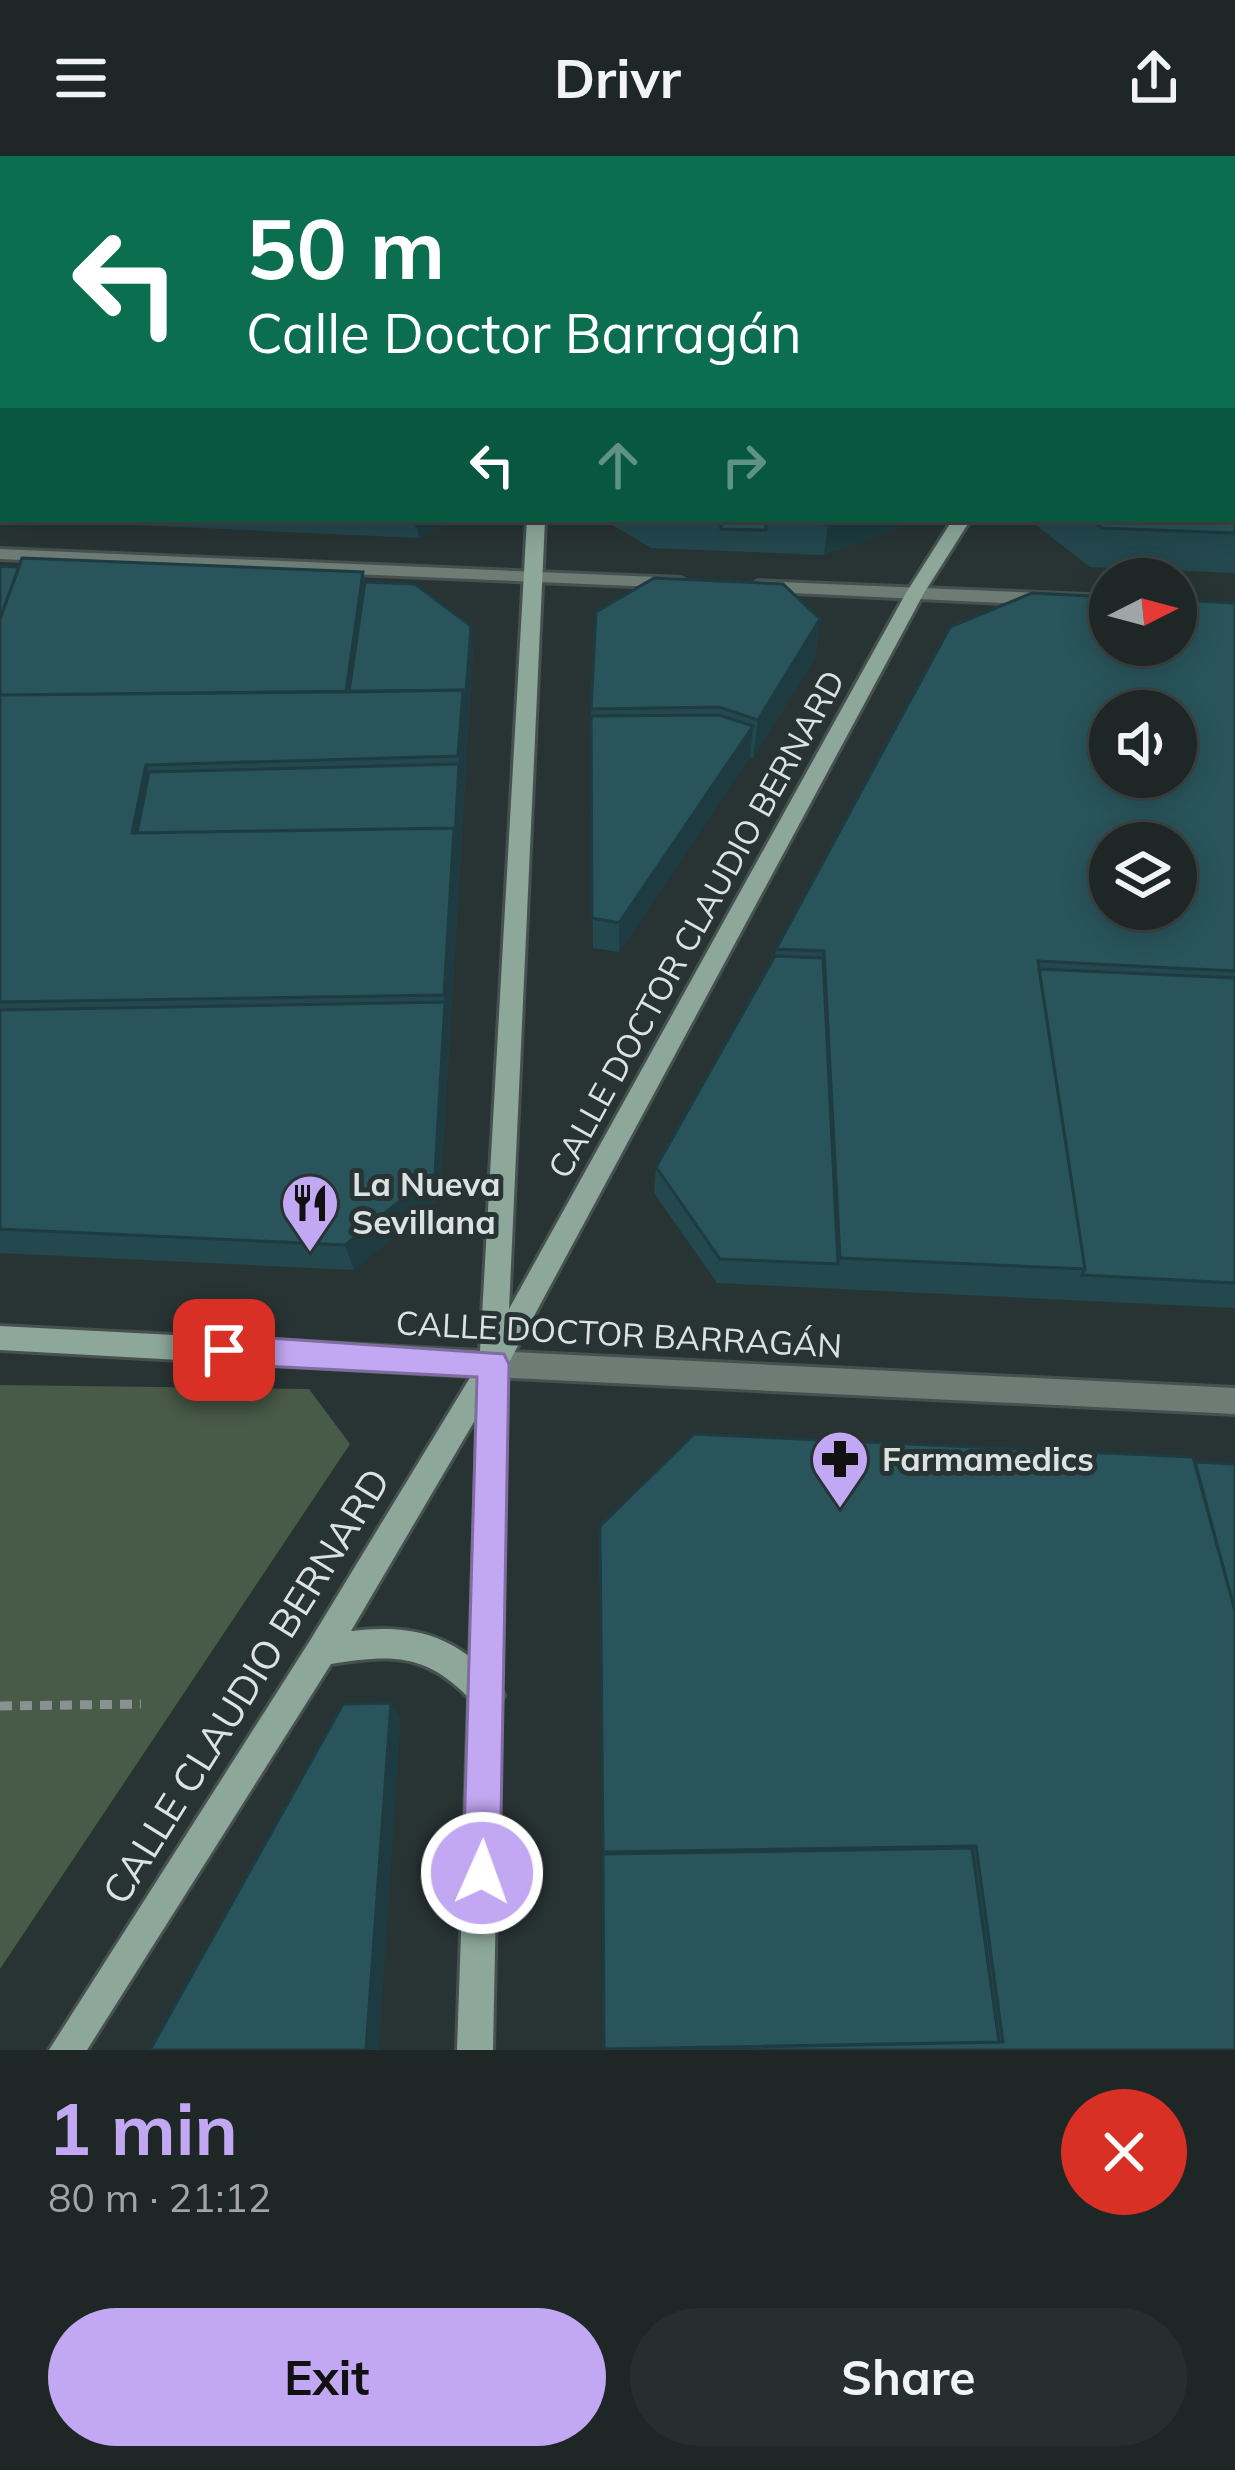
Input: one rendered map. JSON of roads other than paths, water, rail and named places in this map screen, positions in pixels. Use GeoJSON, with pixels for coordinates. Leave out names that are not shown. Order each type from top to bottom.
{"type":"FeatureCollection","features":[{"type":"Feature","properties":{"kind":"street"},"geometry":{"type":"LineString","coordinates":[[475,2050],[488,1695],[493,1364],[536,522]]}},
{"type":"Feature","properties":{"kind":"street","name":"CALLE DOCTOR CLAUDIO BERNARD"},"geometry":{"type":"LineString","coordinates":[[493,1364],[915,593],[960,522]]}},
{"type":"Feature","properties":{"kind":"street"},"geometry":{"type":"LineString","coordinates":[[0,554],[701,584]]}},
{"type":"Feature","properties":{"kind":"street"},"geometry":{"type":"LineString","coordinates":[[748,586],[1089,601]]}},
{"type":"Feature","properties":{"kind":"street","name":"CALLE DOCTOR BARRAGÁN"},"geometry":{"type":"LineString","coordinates":[[0,1338],[1235,1401]]}},
{"type":"Feature","properties":{"kind":"street","name":"CALLE CLAUDIO BERNARD"},"geometry":{"type":"LineString","coordinates":[[68,2050],[322,1651],[493,1364]]}},
{"type":"Feature","properties":{"kind":"street"},"geometry":{"type":"LineString","coordinates":[[322,1651],[396,1640],[428,1645],[461,1666],[488,1695]]}},
{"type":"Feature","properties":{"kind":"place","name":"La Nueva Sevillana"},"geometry":{"type":"Point","coordinates":[310,1254]}},
{"type":"Feature","properties":{"kind":"place","name":"Farmamedics"},"geometry":{"type":"Point","coordinates":[840,1510]}}]}
